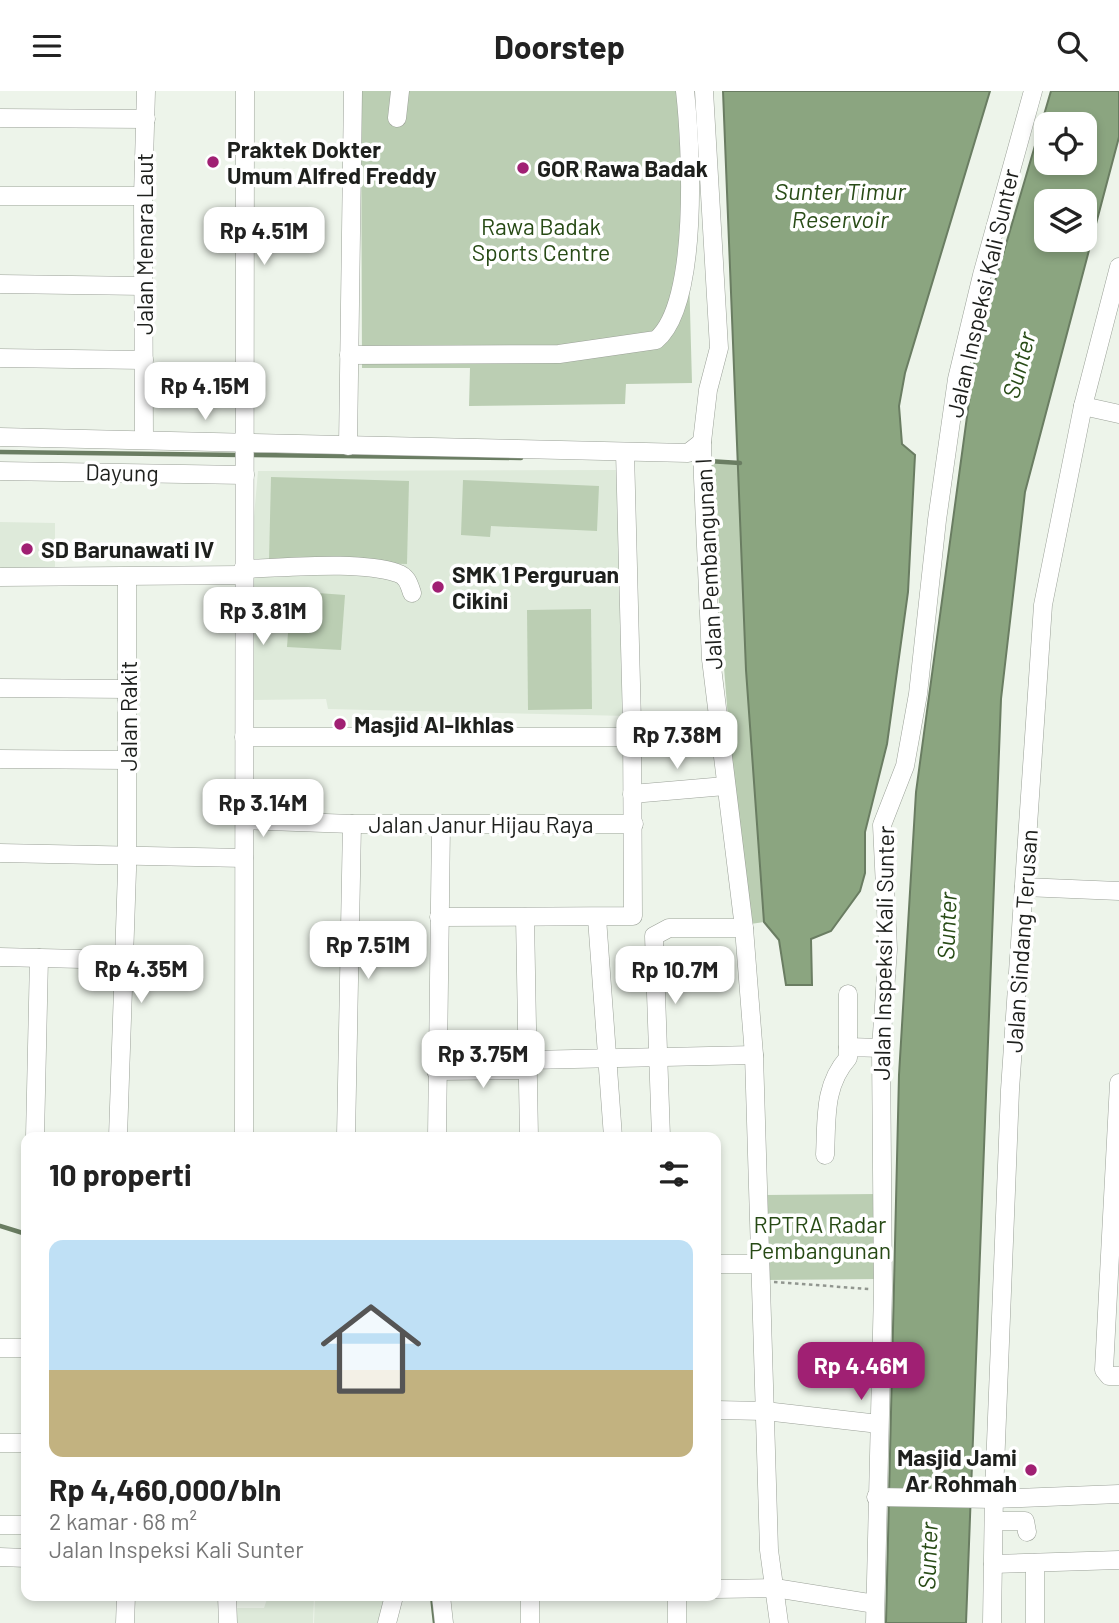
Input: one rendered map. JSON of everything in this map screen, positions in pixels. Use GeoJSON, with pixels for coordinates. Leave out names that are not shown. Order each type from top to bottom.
{"type":"FeatureCollection","features":[{"type":"Feature","properties":{"kind":"street","name":"Jalan Menara Laut"},"geometry":{"type":"LineString","coordinates":[[145,439],[143,196],[146,91]]}},
{"type":"Feature","properties":{"kind":"street"},"geometry":{"type":"LineString","coordinates":[[244,1132],[245,91]]}},
{"type":"Feature","properties":{"kind":"street"},"geometry":{"type":"LineString","coordinates":[[348,446],[353,91]]}},
{"type":"Feature","properties":{"kind":"street"},"geometry":{"type":"LineString","coordinates":[[397,118],[400,91]]}},
{"type":"Feature","properties":{"kind":"street"},"geometry":{"type":"LineString","coordinates":[[349,355],[559,354],[656,340],[668,325],[680,288],[690,233],[685,91]]}},
{"type":"Feature","properties":{"kind":"street","name":"Jalan Pembangunan I"},"geometry":{"type":"LineString","coordinates":[[704,91],[719,348],[708,390],[702,447],[711,659],[744,928],[754,1055],[769,1550],[779,1623]]}},
{"type":"Feature","properties":{"kind":"street","name":"Jalan Inspeksi Kali Sunter"},"geometry":{"type":"LineString","coordinates":[[875,1623],[881,1497],[881,1048],[888,949],[882,824],[905,766],[918,694],[937,520],[957,379],[982,275],[1033,91]]}},
{"type":"Feature","properties":{"kind":"street"},"geometry":{"type":"LineString","coordinates":[[0,118],[146,119]]}},
{"type":"Feature","properties":{"kind":"street"},"geometry":{"type":"LineString","coordinates":[[0,196],[143,196]]}},
{"type":"Feature","properties":{"kind":"street","name":"Jalan Sindang Terusan"},"geometry":{"type":"LineString","coordinates":[[992,1623],[994,1521],[986,1499],[1043,605],[1083,405],[1119,267]]}},
{"type":"Feature","properties":{"kind":"street"},"geometry":{"type":"LineString","coordinates":[[0,285],[144,286]]}},
{"type":"Feature","properties":{"kind":"street"},"geometry":{"type":"LineString","coordinates":[[0,358],[144,360]]}},
{"type":"Feature","properties":{"kind":"street"},"geometry":{"type":"LineString","coordinates":[[1083,405],[1119,414]]}},
{"type":"Feature","properties":{"kind":"street"},"geometry":{"type":"LineString","coordinates":[[0,437],[145,439],[625,457],[688,453],[702,447]]}},
{"type":"Feature","properties":{"kind":"street"},"geometry":{"type":"LineString","coordinates":[[439,917],[633,916],[634,824],[625,457]]}},
{"type":"Feature","properties":{"kind":"street","name":"Dayung"},"geometry":{"type":"LineString","coordinates":[[0,471],[245,473]]}},
{"type":"Feature","properties":{"kind":"street"},"geometry":{"type":"LineString","coordinates":[[0,576],[127,577],[340,568],[399,573],[409,582],[412,593]]}},
{"type":"Feature","properties":{"kind":"street","name":"Jalan Rakit"},"geometry":{"type":"LineString","coordinates":[[118,1132],[127,863],[127,577]]}},
{"type":"Feature","properties":{"kind":"street"},"geometry":{"type":"LineString","coordinates":[[0,688],[129,689]]}},
{"type":"Feature","properties":{"kind":"street"},"geometry":{"type":"LineString","coordinates":[[244,737],[632,737]]}},
{"type":"Feature","properties":{"kind":"street"},"geometry":{"type":"LineString","coordinates":[[0,759],[127,760]]}},
{"type":"Feature","properties":{"kind":"street"},"geometry":{"type":"LineString","coordinates":[[632,794],[725,786]]}},
{"type":"Feature","properties":{"kind":"street","name":"Jalan Janur Hijau Raya"},"geometry":{"type":"LineString","coordinates":[[244,820],[352,824],[634,824]]}},
{"type":"Feature","properties":{"kind":"street"},"geometry":{"type":"LineString","coordinates":[[346,1132],[352,824]]}},
{"type":"Feature","properties":{"kind":"street"},"geometry":{"type":"LineString","coordinates":[[437,1132],[441,824]]}},
{"type":"Feature","properties":{"kind":"street"},"geometry":{"type":"LineString","coordinates":[[0,853],[127,863],[244,858]]}},
{"type":"Feature","properties":{"kind":"street"},"geometry":{"type":"LineString","coordinates":[[1024,887],[1119,891]]}},
{"type":"Feature","properties":{"kind":"street"},"geometry":{"type":"LineString","coordinates":[[525,917],[528,1132]]}},
{"type":"Feature","properties":{"kind":"street"},"geometry":{"type":"LineString","coordinates":[[597,918],[613,1132]]}},
{"type":"Feature","properties":{"kind":"street"},"geometry":{"type":"LineString","coordinates":[[661,1132],[654,936],[669,927],[744,928]]}},
{"type":"Feature","properties":{"kind":"street"},"geometry":{"type":"LineString","coordinates":[[0,957],[122,960]]}},
{"type":"Feature","properties":{"kind":"street"},"geometry":{"type":"LineString","coordinates":[[35,1132],[39,958]]}},
{"type":"Feature","properties":{"kind":"street"},"geometry":{"type":"LineString","coordinates":[[825,1155],[828,1093],[835,1072],[848,1058],[848,995]]}},
{"type":"Feature","properties":{"kind":"street"},"geometry":{"type":"LineString","coordinates":[[848,1047],[881,1048]]}},
{"type":"Feature","properties":{"kind":"street"},"geometry":{"type":"LineString","coordinates":[[436,1071],[609,1057],[754,1055]]}},
{"type":"Feature","properties":{"kind":"street"},"geometry":{"type":"LineString","coordinates":[[1115,1376],[1106,1375],[1104,1370],[1113,1284],[1119,1083]]}},
{"type":"Feature","properties":{"kind":"street"},"geometry":{"type":"LineString","coordinates":[[721,1265],[760,1273]]}},
{"type":"Feature","properties":{"kind":"street"},"geometry":{"type":"LineString","coordinates":[[0,1348],[21,1348]]}},
{"type":"Feature","properties":{"kind":"street"},"geometry":{"type":"LineString","coordinates":[[721,1410],[765,1411],[879,1424]]}},
{"type":"Feature","properties":{"kind":"street"},"geometry":{"type":"LineString","coordinates":[[0,1443],[21,1443]]}},
{"type":"Feature","properties":{"kind":"street"},"geometry":{"type":"LineString","coordinates":[[881,1497],[986,1499],[1119,1494]]}},
{"type":"Feature","properties":{"kind":"street"},"geometry":{"type":"LineString","coordinates":[[994,1521],[1025,1521],[1027,1532]]}},
{"type":"Feature","properties":{"kind":"street"},"geometry":{"type":"LineString","coordinates":[[0,1525],[21,1525]]}},
{"type":"Feature","properties":{"kind":"street"},"geometry":{"type":"LineString","coordinates":[[0,1557],[21,1558]]}},
{"type":"Feature","properties":{"kind":"street"},"geometry":{"type":"LineString","coordinates":[[993,1564],[1119,1560]]}},
{"type":"Feature","properties":{"kind":"street"},"geometry":{"type":"LineString","coordinates":[[1035,1563],[1035,1623]]}},
{"type":"Feature","properties":{"kind":"street"},"geometry":{"type":"LineString","coordinates":[[721,1588],[775,1588],[876,1604]]}},
{"type":"Feature","properties":{"kind":"street"},"geometry":{"type":"LineString","coordinates":[[125,1623],[126,1601]]}},
{"type":"Feature","properties":{"kind":"street"},"geometry":{"type":"LineString","coordinates":[[227,1601],[228,1623]]}},
{"type":"Feature","properties":{"kind":"street"},"geometry":{"type":"LineString","coordinates":[[387,1623],[393,1601]]}},
{"type":"Feature","properties":{"kind":"street"},"geometry":{"type":"LineString","coordinates":[[442,1601],[444,1623]]}},
{"type":"Feature","properties":{"kind":"street"},"geometry":{"type":"LineString","coordinates":[[530,1601],[530,1623]]}},
{"type":"Feature","properties":{"kind":"street"},"geometry":{"type":"LineString","coordinates":[[677,1601],[677,1623]]}},
{"type":"Feature","properties":{"kind":"path"},"geometry":{"type":"LineString","coordinates":[[760,1273],[883,1290]]}},
{"type":"Feature","properties":{"kind":"shaded area","name":"SMK 1 Perguruan Cikini"},"geometry":{"type":"Polygon","coordinates":[[[620,470],[628,716],[328,709],[326,699],[250,700],[249,573],[258,471],[620,470]]]}},
{"type":"Feature","properties":{"kind":"shaded area","name":"SD Barunawati IV"},"geometry":{"type":"Polygon","coordinates":[[[0,522],[55,523],[55,575],[0,575],[0,522]]]}},
{"type":"Feature","properties":{"kind":"shaded area"},"geometry":{"type":"Polygon","coordinates":[[[266,1601],[314,1601],[313,1623],[229,1623],[229,1608],[264,1608],[266,1601]]]}},
{"type":"Feature","properties":{"kind":"shaded area"},"geometry":{"type":"Polygon","coordinates":[[[315,1601],[389,1601],[387,1623],[314,1623],[315,1601]]]}},
{"type":"Feature","properties":{"kind":"green space","name":"Rawa Badak Sports Centre"},"geometry":{"type":"Polygon","coordinates":[[[361,91],[684,91],[692,383],[626,384],[625,404],[469,406],[470,368],[362,368],[361,91]]]}},
{"type":"Feature","properties":{"kind":"green space"},"geometry":{"type":"Polygon","coordinates":[[[708,461],[740,463],[746,670],[764,922],[744,925],[708,461]]]}},
{"type":"Feature","properties":{"kind":"green space"},"geometry":{"type":"Polygon","coordinates":[[[271,477],[409,481],[407,564],[269,560],[271,477]]]}},
{"type":"Feature","properties":{"kind":"green space"},"geometry":{"type":"Polygon","coordinates":[[[463,480],[599,486],[597,531],[491,526],[490,537],[461,535],[463,480]]]}},
{"type":"Feature","properties":{"kind":"green space"},"geometry":{"type":"Polygon","coordinates":[[[291,591],[345,595],[341,650],[287,647],[291,591]]]}},
{"type":"Feature","properties":{"kind":"green space"},"geometry":{"type":"Polygon","coordinates":[[[591,609],[592,709],[528,710],[527,610],[591,609]]]}},
{"type":"Feature","properties":{"kind":"green space","name":"RPTRA Radar Pembangunan"},"geometry":{"type":"Polygon","coordinates":[[[877,1194],[877,1279],[764,1280],[764,1195],[877,1194]]]}},
{"type":"Feature","properties":{"kind":"water","name":"Sunter Timur Reservoir"},"geometry":{"type":"Polygon","coordinates":[[[723,91],[990,91],[905,373],[899,406],[902,444],[915,455],[908,592],[887,744],[865,832],[865,873],[860,891],[831,931],[811,939],[812,985],[786,985],[779,940],[764,922],[746,670],[723,91]]]}},
{"type":"Feature","properties":{"kind":"water","name":"Sunter"},"geometry":{"type":"Polygon","coordinates":[[[1051,91],[1119,91],[1119,137],[1097,220],[1097,189],[1034,189],[1034,252],[1089,252],[1025,492],[1001,699],[966,1623],[886,1623],[899,1075],[916,792],[977,343],[1034,149],[1034,175],[1097,175],[1097,112],[1045,112],[1051,91]]]}},
{"type":"Feature","properties":{"kind":"waterway"},"geometry":{"type":"LineString","coordinates":[[0,452],[241,455]]}},
{"type":"Feature","properties":{"kind":"waterway"},"geometry":{"type":"LineString","coordinates":[[249,455],[521,458]]}},
{"type":"Feature","properties":{"kind":"waterway"},"geometry":{"type":"LineString","coordinates":[[708,461],[740,463]]}},
{"type":"Feature","properties":{"kind":"waterway"},"geometry":{"type":"LineString","coordinates":[[0,1226],[21,1232]]}},
{"type":"Feature","properties":{"kind":"waterway"},"geometry":{"type":"LineString","coordinates":[[433,1601],[435,1623]]}},
{"type":"Feature","properties":{"kind":"place","name":"Praktek Dokter Umum Alfred Freddy"},"geometry":{"type":"Point","coordinates":[213,162]}},
{"type":"Feature","properties":{"kind":"place","name":"GOR Rawa Badak"},"geometry":{"type":"Point","coordinates":[523,168]}},
{"type":"Feature","properties":{"kind":"place","name":"SD Barunawati IV"},"geometry":{"type":"Point","coordinates":[27,549]}},
{"type":"Feature","properties":{"kind":"place","name":"SMK 1 Perguruan Cikini"},"geometry":{"type":"Point","coordinates":[438,587]}},
{"type":"Feature","properties":{"kind":"place","name":"Masjid Al-Ikhlas"},"geometry":{"type":"Point","coordinates":[340,724]}},
{"type":"Feature","properties":{"kind":"place","name":"Masjid Jami Ar Rohmah"},"geometry":{"type":"Point","coordinates":[1031,1470]}}]}
